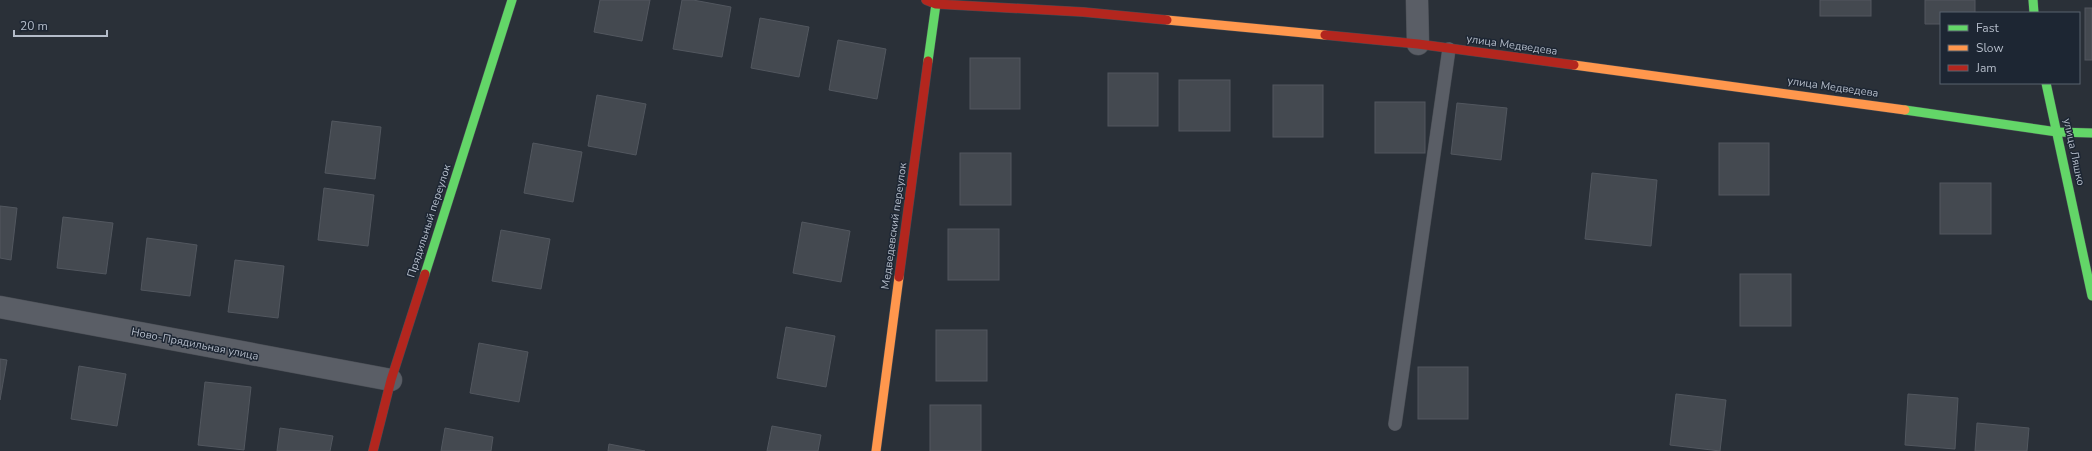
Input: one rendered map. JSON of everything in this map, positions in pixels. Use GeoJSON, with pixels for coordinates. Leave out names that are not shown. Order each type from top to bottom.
{"type":"FeatureCollection","features":[{"type":"Feature","properties":{"kind":"street","name":"Прядильный переулок"},"geometry":{"type":"LineString","coordinates":[[373,451],[391,380],[512,0]]}},
{"type":"Feature","properties":{"kind":"street","name":"улица Медведева"},"geometry":{"type":"LineString","coordinates":[[926,0],[936,4],[1084,6],[1418,44],[1859,103],[2057,132],[2092,133]]}},
{"type":"Feature","properties":{"kind":"street"},"geometry":{"type":"LineString","coordinates":[[1417,0],[1418,44]]}},
{"type":"Feature","properties":{"kind":"street"},"geometry":{"type":"LineString","coordinates":[[2033,0],[2034,12]]}},
{"type":"Feature","properties":{"kind":"street","name":"Медведевский переулок"},"geometry":{"type":"LineString","coordinates":[[876,451],[936,4]]}},
{"type":"Feature","properties":{"kind":"street","name":"улица Ляшко"},"geometry":{"type":"LineString","coordinates":[[2046,84],[2092,296]]}},
{"type":"Feature","properties":{"kind":"street","name":"Ново-Прядильная улица"},"geometry":{"type":"LineString","coordinates":[[0,307],[391,380]]}},
{"type":"Feature","properties":{"kind":"lane"},"geometry":{"type":"LineString","coordinates":[[1395,424],[1449,48]]}},
{"type":"Feature","properties":{"kind":"building"},"geometry":{"type":"Polygon","coordinates":[[[600,0],[650,0],[642,41],[594,32],[600,0]]]}},
{"type":"Feature","properties":{"kind":"building"},"geometry":{"type":"Polygon","coordinates":[[[682,0],[693,0],[731,7],[722,57],[673,49],[682,0]]]}},
{"type":"Feature","properties":{"kind":"building"},"geometry":{"type":"Polygon","coordinates":[[[1820,0],[1871,0],[1871,16],[1820,16],[1820,0]]]}},
{"type":"Feature","properties":{"kind":"building"},"geometry":{"type":"Polygon","coordinates":[[[1925,0],[1975,0],[1975,12],[1940,12],[1940,24],[1925,24],[1925,0]]]}},
{"type":"Feature","properties":{"kind":"building"},"geometry":{"type":"Polygon","coordinates":[[[2085,8],[2092,8],[2092,60],[2085,60],[2085,8]]]}},
{"type":"Feature","properties":{"kind":"building"},"geometry":{"type":"Polygon","coordinates":[[[760,18],[809,27],[799,77],[751,68],[760,18]]]}},
{"type":"Feature","properties":{"kind":"building"},"geometry":{"type":"Polygon","coordinates":[[[838,40],[886,49],[877,99],[829,90],[838,40]]]}},
{"type":"Feature","properties":{"kind":"building"},"geometry":{"type":"Polygon","coordinates":[[[970,58],[1020,58],[1020,109],[970,109],[970,58]]]}},
{"type":"Feature","properties":{"kind":"building"},"geometry":{"type":"Polygon","coordinates":[[[1108,73],[1158,73],[1158,126],[1108,126],[1108,73]]]}},
{"type":"Feature","properties":{"kind":"building"},"geometry":{"type":"Polygon","coordinates":[[[1179,80],[1230,80],[1230,131],[1179,131],[1179,80]]]}},
{"type":"Feature","properties":{"kind":"building"},"geometry":{"type":"Polygon","coordinates":[[[1273,85],[1323,85],[1323,137],[1273,137],[1273,85]]]}},
{"type":"Feature","properties":{"kind":"building"},"geometry":{"type":"Polygon","coordinates":[[[597,95],[646,104],[636,155],[588,146],[597,95]]]}},
{"type":"Feature","properties":{"kind":"building"},"geometry":{"type":"Polygon","coordinates":[[[1375,102],[1425,102],[1425,153],[1375,153],[1375,102]]]}},
{"type":"Feature","properties":{"kind":"building"},"geometry":{"type":"Polygon","coordinates":[[[1457,103],[1507,108],[1501,160],[1451,154],[1457,103]]]}},
{"type":"Feature","properties":{"kind":"building"},"geometry":{"type":"Polygon","coordinates":[[[332,121],[381,127],[375,179],[325,173],[332,121]]]}},
{"type":"Feature","properties":{"kind":"building"},"geometry":{"type":"Polygon","coordinates":[[[533,143],[582,152],[573,202],[524,193],[533,143]]]}},
{"type":"Feature","properties":{"kind":"building"},"geometry":{"type":"Polygon","coordinates":[[[1719,143],[1769,143],[1769,195],[1719,195],[1719,143]]]}},
{"type":"Feature","properties":{"kind":"building"},"geometry":{"type":"Polygon","coordinates":[[[960,153],[1011,153],[1011,205],[960,205],[960,153]]]}},
{"type":"Feature","properties":{"kind":"building"},"geometry":{"type":"Polygon","coordinates":[[[1592,173],[1657,180],[1651,246],[1585,239],[1592,173]]]}},
{"type":"Feature","properties":{"kind":"building"},"geometry":{"type":"Polygon","coordinates":[[[1940,183],[1991,183],[1991,234],[1940,234],[1940,183]]]}},
{"type":"Feature","properties":{"kind":"building"},"geometry":{"type":"Polygon","coordinates":[[[324,188],[374,195],[368,246],[318,240],[324,188]]]}},
{"type":"Feature","properties":{"kind":"building"},"geometry":{"type":"Polygon","coordinates":[[[0,206],[17,208],[11,260],[0,258],[0,206]]]}},
{"type":"Feature","properties":{"kind":"building"},"geometry":{"type":"Polygon","coordinates":[[[63,217],[113,223],[106,274],[57,268],[63,217]]]}},
{"type":"Feature","properties":{"kind":"building"},"geometry":{"type":"Polygon","coordinates":[[[802,222],[850,231],[841,282],[793,273],[802,222]]]}},
{"type":"Feature","properties":{"kind":"building"},"geometry":{"type":"Polygon","coordinates":[[[948,229],[999,229],[999,280],[948,280],[948,229]]]}},
{"type":"Feature","properties":{"kind":"building"},"geometry":{"type":"Polygon","coordinates":[[[501,230],[550,239],[541,289],[492,281],[501,230]]]}},
{"type":"Feature","properties":{"kind":"building"},"geometry":{"type":"Polygon","coordinates":[[[147,238],[197,245],[190,296],[141,290],[147,238]]]}},
{"type":"Feature","properties":{"kind":"building"},"geometry":{"type":"Polygon","coordinates":[[[235,260],[284,266],[278,318],[228,312],[235,260]]]}},
{"type":"Feature","properties":{"kind":"building"},"geometry":{"type":"Polygon","coordinates":[[[1740,274],[1791,274],[1791,326],[1740,326],[1740,274]]]}},
{"type":"Feature","properties":{"kind":"building"},"geometry":{"type":"Polygon","coordinates":[[[786,327],[835,336],[826,387],[777,378],[786,327]]]}},
{"type":"Feature","properties":{"kind":"building"},"geometry":{"type":"Polygon","coordinates":[[[936,330],[987,330],[987,381],[936,381],[936,330]]]}},
{"type":"Feature","properties":{"kind":"building"},"geometry":{"type":"Polygon","coordinates":[[[479,343],[528,352],[519,402],[470,393],[479,343]]]}},
{"type":"Feature","properties":{"kind":"building"},"geometry":{"type":"Polygon","coordinates":[[[0,359],[7,360],[0,400],[0,359]]]}},
{"type":"Feature","properties":{"kind":"building"},"geometry":{"type":"Polygon","coordinates":[[[79,366],[126,374],[117,426],[71,419],[79,366]]]}},
{"type":"Feature","properties":{"kind":"building"},"geometry":{"type":"Polygon","coordinates":[[[1418,367],[1468,367],[1468,419],[1418,419],[1418,367]]]}},
{"type":"Feature","properties":{"kind":"building"},"geometry":{"type":"Polygon","coordinates":[[[205,382],[251,387],[244,450],[198,445],[205,382]]]}},
{"type":"Feature","properties":{"kind":"building"},"geometry":{"type":"Polygon","coordinates":[[[1676,394],[1726,400],[1720,451],[1670,445],[1676,394]]]}},
{"type":"Feature","properties":{"kind":"building"},"geometry":{"type":"Polygon","coordinates":[[[1908,394],[1958,398],[1955,449],[1905,445],[1908,394]]]}},
{"type":"Feature","properties":{"kind":"building"},"geometry":{"type":"Polygon","coordinates":[[[930,405],[981,405],[981,451],[930,451],[930,405]]]}},
{"type":"Feature","properties":{"kind":"building"},"geometry":{"type":"Polygon","coordinates":[[[1977,423],[2029,428],[2027,451],[1975,451],[1977,423]]]}},
{"type":"Feature","properties":{"kind":"building"},"geometry":{"type":"Polygon","coordinates":[[[772,426],[821,435],[818,451],[767,451],[772,426]]]}},
{"type":"Feature","properties":{"kind":"building"},"geometry":{"type":"Polygon","coordinates":[[[280,428],[333,436],[330,451],[277,451],[280,428]]]}},
{"type":"Feature","properties":{"kind":"building"},"geometry":{"type":"Polygon","coordinates":[[[445,428],[493,437],[491,451],[441,451],[445,428]]]}},
{"type":"Feature","properties":{"kind":"building"},"geometry":{"type":"Polygon","coordinates":[[[609,444],[645,451],[608,451],[609,444]]]}},
{"type":"Feature","properties":{"kind":"traffic: fast"},"geometry":{"type":"LineString","coordinates":[[425,274],[512,0]]}},
{"type":"Feature","properties":{"kind":"traffic: fast"},"geometry":{"type":"LineString","coordinates":[[2033,0],[2034,12]]}},
{"type":"Feature","properties":{"kind":"traffic: fast"},"geometry":{"type":"LineString","coordinates":[[928,61],[936,4]]}},
{"type":"Feature","properties":{"kind":"traffic: fast"},"geometry":{"type":"LineString","coordinates":[[2046,84],[2092,296]]}},
{"type":"Feature","properties":{"kind":"traffic: fast"},"geometry":{"type":"LineString","coordinates":[[1905,110],[2057,132],[2092,133]]}},
{"type":"Feature","properties":{"kind":"traffic: slow"},"geometry":{"type":"LineString","coordinates":[[1167,20],[1325,35]]}},
{"type":"Feature","properties":{"kind":"traffic: slow"},"geometry":{"type":"LineString","coordinates":[[1574,65],[1905,110]]}},
{"type":"Feature","properties":{"kind":"traffic: slow"},"geometry":{"type":"LineString","coordinates":[[876,451],[899,277]]}},
{"type":"Feature","properties":{"kind":"traffic: jam"},"geometry":{"type":"LineString","coordinates":[[926,0],[936,4],[1083,12],[1167,20]]}},
{"type":"Feature","properties":{"kind":"traffic: jam"},"geometry":{"type":"LineString","coordinates":[[1325,35],[1418,44],[1574,65]]}},
{"type":"Feature","properties":{"kind":"traffic: jam"},"geometry":{"type":"LineString","coordinates":[[899,277],[928,61]]}},
{"type":"Feature","properties":{"kind":"traffic: jam"},"geometry":{"type":"LineString","coordinates":[[373,451],[391,380],[425,274]]}}]}
